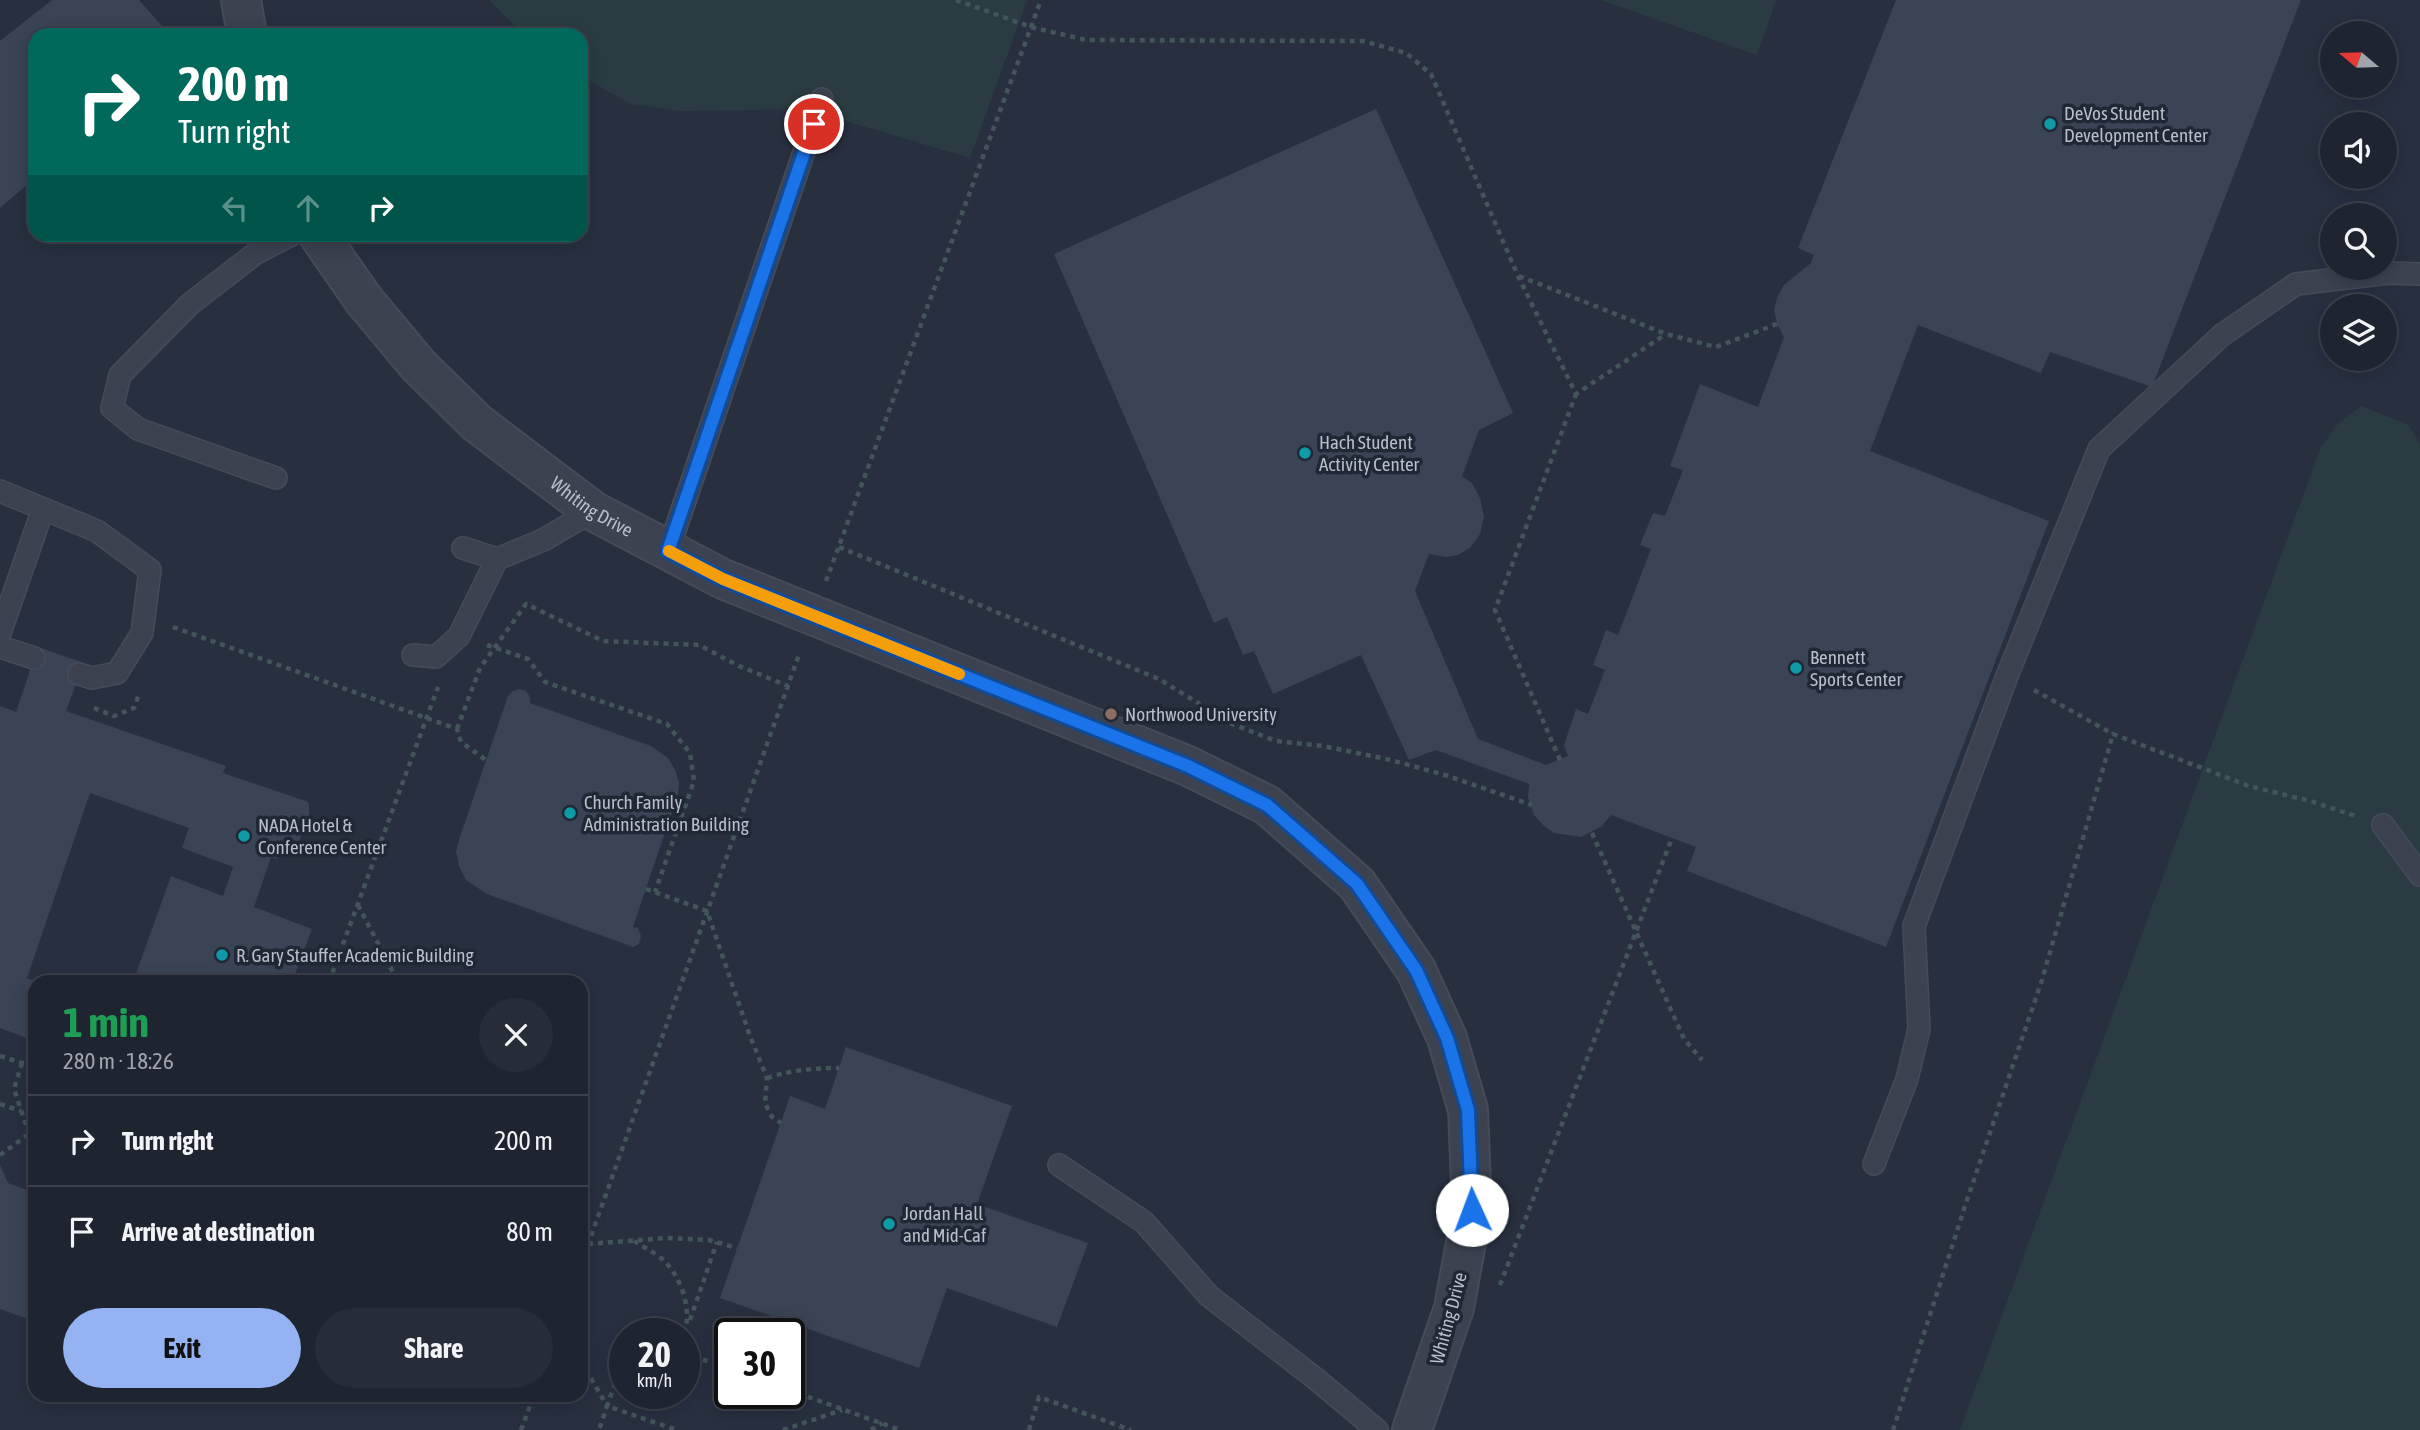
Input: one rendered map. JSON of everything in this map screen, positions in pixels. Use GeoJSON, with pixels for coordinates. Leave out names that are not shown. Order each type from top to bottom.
{"type":"FeatureCollection","features":[{"type":"Feature","properties":{"kind":"street"},"geometry":{"type":"LineString","coordinates":[[241,0],[246,28]]}},
{"type":"Feature","properties":{"kind":"street","name":"Whiting Drive"},"geometry":{"type":"LineString","coordinates":[[324,242],[363,299],[418,365],[477,424],[593,511],[723,579],[1188,766],[1267,805],[1357,884],[1416,970],[1447,1038],[1468,1110],[1472,1210],[1454,1308],[1412,1430]]}},
{"type":"Feature","properties":{"kind":"lane"},"geometry":{"type":"LineString","coordinates":[[668,551],[822,99]]}},
{"type":"Feature","properties":{"kind":"lane"},"geometry":{"type":"LineString","coordinates":[[276,478],[138,429],[112,408],[120,375],[190,304],[256,253],[277,242]]}},
{"type":"Feature","properties":{"kind":"lane"},"geometry":{"type":"LineString","coordinates":[[1874,1164],[1907,1079],[1919,1029],[1914,926],[2007,676],[2099,449],[2222,335],[2296,284],[2389,273],[2420,274]]}},
{"type":"Feature","properties":{"kind":"lane"},"geometry":{"type":"LineString","coordinates":[[0,491],[97,531],[150,570],[142,633],[117,673],[92,678],[79,674]]}},
{"type":"Feature","properties":{"kind":"lane"},"geometry":{"type":"LineString","coordinates":[[0,633],[43,509]]}},
{"type":"Feature","properties":{"kind":"lane"},"geometry":{"type":"LineString","coordinates":[[463,548],[497,559],[543,540],[593,511]]}},
{"type":"Feature","properties":{"kind":"lane"},"geometry":{"type":"LineString","coordinates":[[413,655],[436,657],[459,636],[497,559]]}},
{"type":"Feature","properties":{"kind":"lane"},"geometry":{"type":"LineString","coordinates":[[0,647],[34,658]]}},
{"type":"Feature","properties":{"kind":"lane"},"geometry":{"type":"LineString","coordinates":[[2383,825],[2420,875]]}},
{"type":"Feature","properties":{"kind":"lane"},"geometry":{"type":"LineString","coordinates":[[1059,1165],[1144,1222],[1209,1297],[1316,1379],[1377,1430]]}},
{"type":"Feature","properties":{"kind":"path"},"geometry":{"type":"LineString","coordinates":[[956,0],[1031,27],[1086,40],[1363,41],[1406,53],[1431,74],[1518,275],[1576,394]]}},
{"type":"Feature","properties":{"kind":"path"},"geometry":{"type":"LineString","coordinates":[[1518,275],[1665,334],[1716,347],[1777,324]]}},
{"type":"Feature","properties":{"kind":"path"},"geometry":{"type":"LineString","coordinates":[[1560,760],[1495,610],[1576,394],[1665,334]]}},
{"type":"Feature","properties":{"kind":"path"},"geometry":{"type":"LineString","coordinates":[[839,547],[1160,679],[1232,724],[1276,741],[1323,746],[1391,760],[1445,775],[1532,805]]}},
{"type":"Feature","properties":{"kind":"path"},"geometry":{"type":"LineString","coordinates":[[486,760],[461,742],[457,729],[480,667],[526,604],[603,641],[699,645],[738,666],[788,686]]}},
{"type":"Feature","properties":{"kind":"path"},"geometry":{"type":"LineString","coordinates":[[164,624],[457,729]]}},
{"type":"Feature","properties":{"kind":"path"},"geometry":{"type":"LineString","coordinates":[[332,975],[425,719],[459,636],[528,660],[545,682],[667,724],[690,753],[694,781],[655,892]]}},
{"type":"Feature","properties":{"kind":"path"},"geometry":{"type":"LineString","coordinates":[[2007,676],[2113,734],[2249,786],[2310,800],[2383,825]]}},
{"type":"Feature","properties":{"kind":"path"},"geometry":{"type":"LineString","coordinates":[[1893,1430],[2042,980],[2113,734]]}},
{"type":"Feature","properties":{"kind":"path"},"geometry":{"type":"LineString","coordinates":[[1592,833],[1685,1039],[1702,1060]]}},
{"type":"Feature","properties":{"kind":"path"},"geometry":{"type":"LineString","coordinates":[[1498,1290],[1672,838]]}},
{"type":"Feature","properties":{"kind":"path"},"geometry":{"type":"LineString","coordinates":[[646,889],[707,911],[767,1078],[765,1103],[772,1117],[781,1123]]}},
{"type":"Feature","properties":{"kind":"path"},"geometry":{"type":"LineString","coordinates":[[357,905],[394,975]]}},
{"type":"Feature","properties":{"kind":"path"},"geometry":{"type":"LineString","coordinates":[[0,1056],[28,1065]]}},
{"type":"Feature","properties":{"kind":"path"},"geometry":{"type":"LineString","coordinates":[[22,1063],[14,1089],[28,1126]]}},
{"type":"Feature","properties":{"kind":"path"},"geometry":{"type":"LineString","coordinates":[[767,1078],[802,1069],[839,1068]]}},
{"type":"Feature","properties":{"kind":"path"},"geometry":{"type":"LineString","coordinates":[[0,1104],[21,1111]]}},
{"type":"Feature","properties":{"kind":"path"},"geometry":{"type":"LineString","coordinates":[[0,1155],[28,1138]]}},
{"type":"Feature","properties":{"kind":"path"},"geometry":{"type":"LineString","coordinates":[[588,1244],[666,1238],[717,1242],[737,1248]]}},
{"type":"Feature","properties":{"kind":"path"},"geometry":{"type":"LineString","coordinates":[[633,1241],[662,1259],[679,1282],[688,1318]]}},
{"type":"Feature","properties":{"kind":"path"},"geometry":{"type":"LineString","coordinates":[[690,1318],[717,1242]]}},
{"type":"Feature","properties":{"kind":"path"},"geometry":{"type":"LineString","coordinates":[[588,1373],[607,1406],[677,1430]]}},
{"type":"Feature","properties":{"kind":"path"},"geometry":{"type":"LineString","coordinates":[[805,1396],[900,1430]]}},
{"type":"Feature","properties":{"kind":"path"},"geometry":{"type":"LineString","coordinates":[[1029,1430],[1039,1397],[1131,1430]]}},
{"type":"Feature","properties":{"kind":"path"},"geometry":{"type":"LineString","coordinates":[[599,1430],[609,1400]]}},
{"type":"Feature","properties":{"kind":"path"},"geometry":{"type":"LineString","coordinates":[[521,1430],[531,1402]]}},
{"type":"Feature","properties":{"kind":"path"},"geometry":{"type":"LineString","coordinates":[[783,1430],[843,1409]]}},
{"type":"Feature","properties":{"kind":"path"},"geometry":{"type":"LineString","coordinates":[[871,1430],[882,1423]]}},
{"type":"Feature","properties":{"kind":"shaded area"},"geometry":{"type":"Polygon","coordinates":[[[489,0],[1027,0],[970,158],[805,109],[681,111],[630,104],[588,80],[588,28],[517,28],[489,0]]]}},
{"type":"Feature","properties":{"kind":"shaded area"},"geometry":{"type":"Polygon","coordinates":[[[1601,0],[1776,0],[1757,55],[1601,0]]]}},
{"type":"Feature","properties":{"kind":"shaded area"},"geometry":{"type":"Polygon","coordinates":[[[2361,406],[2408,425],[2420,443],[2420,1430],[1960,1430],[2321,447],[2338,424],[2361,406]]]}},
{"type":"Feature","properties":{"kind":"building"},"geometry":{"type":"Polygon","coordinates":[[[52,0],[139,0],[164,28],[28,28],[28,184],[0,208],[0,41],[52,0]]]}},
{"type":"Feature","properties":{"kind":"building"},"geometry":{"type":"Polygon","coordinates":[[[1896,0],[2301,0],[2152,387],[2050,352],[2041,373],[1918,325],[1870,451],[2049,521],[1886,947],[1687,871],[1696,847],[1611,815],[1602,826],[1581,837],[1554,833],[1534,815],[1528,797],[1529,784],[1436,750],[1409,760],[1361,655],[1273,694],[1254,651],[1243,655],[1227,617],[1214,623],[1054,254],[1376,109],[1513,413],[1479,430],[1462,476],[1472,483],[1480,498],[1484,517],[1480,534],[1470,548],[1458,555],[1446,557],[1429,554],[1415,591],[1478,739],[1546,765],[1568,756],[1564,745],[1576,709],[1588,714],[1605,670],[1593,665],[1606,630],[1618,635],[1651,549],[1640,545],[1653,513],[1665,516],[1683,470],[1670,466],[1700,384],[1758,407],[1784,337],[1774,310],[1777,298],[1784,285],[1811,263],[1814,255],[1798,248],[1896,0]]]}},
{"type":"Feature","properties":{"kind":"building","name":"NADA Hotel & Conference Center"},"geometry":{"type":"Polygon","coordinates":[[[38,647],[84,663],[66,711],[226,766],[223,773],[306,801],[309,804],[309,815],[296,850],[282,844],[277,859],[271,857],[254,907],[312,929],[295,975],[136,975],[171,876],[223,896],[233,867],[182,848],[189,828],[90,793],[27,978],[28,1038],[0,1028],[0,706],[16,712],[38,647]]]}},
{"type":"Feature","properties":{"kind":"building","name":"Church Family Administration Building"},"geometry":{"type":"Polygon","coordinates":[[[520,689],[526,691],[530,703],[651,746],[668,758],[675,770],[679,782],[678,794],[633,927],[638,928],[641,936],[639,944],[633,947],[487,894],[466,880],[459,866],[456,851],[508,696],[520,689]]]}},
{"type":"Feature","properties":{"kind":"building","name":"Jordan Hall and Mid-Caf"},"geometry":{"type":"Polygon","coordinates":[[[846,1047],[1012,1106],[977,1204],[1088,1243],[1057,1327],[947,1288],[919,1368],[805,1328],[805,1318],[777,1318],[720,1298],[790,1096],[825,1109],[846,1047]]]}},
{"type":"Feature","properties":{"kind":"building"},"geometry":{"type":"Polygon","coordinates":[[[0,1165],[8,1183],[28,1190],[28,1310],[25,1318],[0,1309],[0,1165]]]}},
{"type":"Feature","properties":{"kind":"slow traffic"},"geometry":{"type":"LineString","coordinates":[[669,551],[723,579],[959,674]]}},
{"type":"Feature","properties":{"kind":"place","name":"DeVos Student Development Center"},"geometry":{"type":"Point","coordinates":[2050,124]}},
{"type":"Feature","properties":{"kind":"place","name":"Hach Student Activity Center"},"geometry":{"type":"Point","coordinates":[1305,453]}},
{"type":"Feature","properties":{"kind":"place","name":"Bennett Sports Center"},"geometry":{"type":"Point","coordinates":[1796,668]}},
{"type":"Feature","properties":{"kind":"place","name":"Northwood University"},"geometry":{"type":"Point","coordinates":[1111,714]}},
{"type":"Feature","properties":{"kind":"place","name":"Church Family Administration Building"},"geometry":{"type":"Point","coordinates":[570,813]}},
{"type":"Feature","properties":{"kind":"place","name":"NADA Hotel & Conference Center"},"geometry":{"type":"Point","coordinates":[244,836]}},
{"type":"Feature","properties":{"kind":"place","name":"R. Gary Stauffer Academic Building"},"geometry":{"type":"Point","coordinates":[222,955]}},
{"type":"Feature","properties":{"kind":"place","name":"Jordan Hall and Mid-Caf"},"geometry":{"type":"Point","coordinates":[889,1224]}},
{"type":"Feature","properties":{"kind":"route"},"geometry":{"type":"LineString","coordinates":[[814,124],[668,551],[723,579],[1188,766],[1267,805],[1357,884],[1416,970],[1447,1038],[1468,1110],[1472,1210]]}}]}
